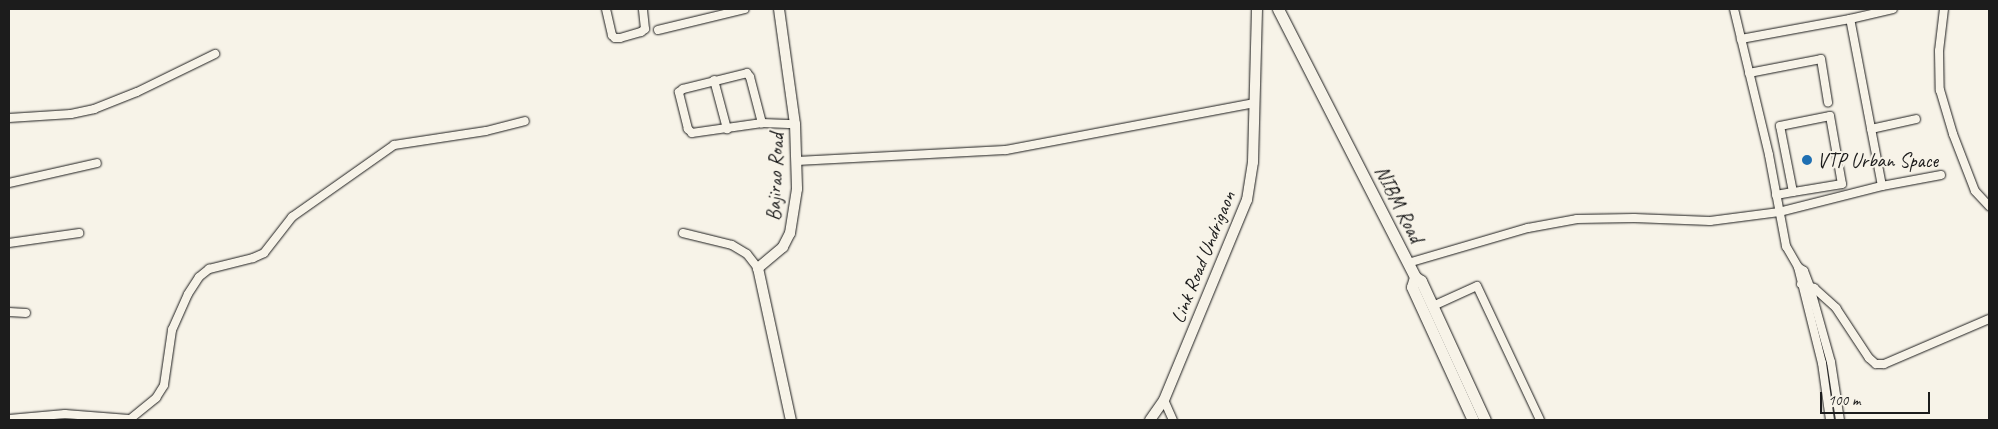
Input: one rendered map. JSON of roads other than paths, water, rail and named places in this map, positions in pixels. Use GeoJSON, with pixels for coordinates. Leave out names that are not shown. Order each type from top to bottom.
{"type":"FeatureCollection","features":[{"type":"Feature","properties":{"kind":"main road","name":"NIBM Road"},"geometry":{"type":"LineString","coordinates":[[1278,9],[1408,263],[1415,278],[1412,287],[1473,420]]}},
{"type":"Feature","properties":{"kind":"main road"},"geometry":{"type":"LineString","coordinates":[[1415,278],[1422,281],[1485,420]]}},
{"type":"Feature","properties":{"kind":"street"},"geometry":{"type":"LineString","coordinates":[[606,9],[612,35],[615,38],[620,38],[645,29],[643,9]]}},
{"type":"Feature","properties":{"kind":"street"},"geometry":{"type":"LineString","coordinates":[[658,30],[745,9]]}},
{"type":"Feature","properties":{"kind":"street","name":"Bajirao Road"},"geometry":{"type":"LineString","coordinates":[[758,268],[783,247],[790,233],[796,189],[795,124],[779,9]]}},
{"type":"Feature","properties":{"kind":"street","name":"Link Road Undrigaon"},"geometry":{"type":"LineString","coordinates":[[1150,420],[1164,400],[1247,200],[1253,162],[1257,9]]}},
{"type":"Feature","properties":{"kind":"street"},"geometry":{"type":"LineString","coordinates":[[1734,9],[1750,73],[1786,246],[1798,267],[1822,363],[1830,420]]}},
{"type":"Feature","properties":{"kind":"street"},"geometry":{"type":"LineString","coordinates":[[1741,39],[1893,9]]}},
{"type":"Feature","properties":{"kind":"street"},"geometry":{"type":"LineString","coordinates":[[1944,9],[1939,50],[1940,90],[1953,134],[1975,192],[1989,206]]}},
{"type":"Feature","properties":{"kind":"street"},"geometry":{"type":"LineString","coordinates":[[1850,18],[1882,186]]}},
{"type":"Feature","properties":{"kind":"street"},"geometry":{"type":"LineString","coordinates":[[9,118],[71,114],[94,109],[137,92],[215,54]]}},
{"type":"Feature","properties":{"kind":"street"},"geometry":{"type":"LineString","coordinates":[[1750,73],[1821,59],[1828,102]]}},
{"type":"Feature","properties":{"kind":"street"},"geometry":{"type":"LineString","coordinates":[[762,123],[749,74],[714,80],[683,89],[678,95],[688,129],[692,133],[762,123],[795,124]]}},
{"type":"Feature","properties":{"kind":"street"},"geometry":{"type":"LineString","coordinates":[[714,80],[727,129]]}},
{"type":"Feature","properties":{"kind":"street"},"geometry":{"type":"LineString","coordinates":[[796,161],[1006,150],[1254,103]]}},
{"type":"Feature","properties":{"kind":"street"},"geometry":{"type":"LineString","coordinates":[[1776,195],[1842,184],[1830,116],[1780,126],[1793,192]]}},
{"type":"Feature","properties":{"kind":"street"},"geometry":{"type":"LineString","coordinates":[[1871,129],[1916,119]]}},
{"type":"Feature","properties":{"kind":"street"},"geometry":{"type":"LineString","coordinates":[[9,419],[65,414],[129,420],[156,398],[164,385],[172,330],[188,294],[199,277],[209,269],[253,258],[264,252],[292,217],[394,145],[486,131],[524,120]]}},
{"type":"Feature","properties":{"kind":"street"},"geometry":{"type":"LineString","coordinates":[[9,183],[97,163]]}},
{"type":"Feature","properties":{"kind":"street"},"geometry":{"type":"LineString","coordinates":[[1408,263],[1528,228],[1577,219],[1634,218],[1710,221],[1780,212],[1882,186],[1941,175]]}},
{"type":"Feature","properties":{"kind":"street"},"geometry":{"type":"LineString","coordinates":[[9,244],[79,233]]}},
{"type":"Feature","properties":{"kind":"street"},"geometry":{"type":"LineString","coordinates":[[683,233],[732,245],[748,254],[758,268],[791,420]]}},
{"type":"Feature","properties":{"kind":"street"},"geometry":{"type":"LineString","coordinates":[[1798,267],[1804,271],[1810,287],[1831,362],[1840,420]]}},
{"type":"Feature","properties":{"kind":"street"},"geometry":{"type":"LineString","coordinates":[[1801,284],[1814,288],[1836,308],[1869,358],[1876,364],[1884,364],[1989,319]]}},
{"type":"Feature","properties":{"kind":"street"},"geometry":{"type":"LineString","coordinates":[[1433,306],[1478,286],[1540,420]]}},
{"type":"Feature","properties":{"kind":"street"},"geometry":{"type":"LineString","coordinates":[[9,312],[26,313]]}},
{"type":"Feature","properties":{"kind":"street"},"geometry":{"type":"LineString","coordinates":[[1164,400],[1174,420]]}},
{"type":"Feature","properties":{"kind":"place","name":"VTP Urban Space"},"geometry":{"type":"Point","coordinates":[1807,160]}}]}
